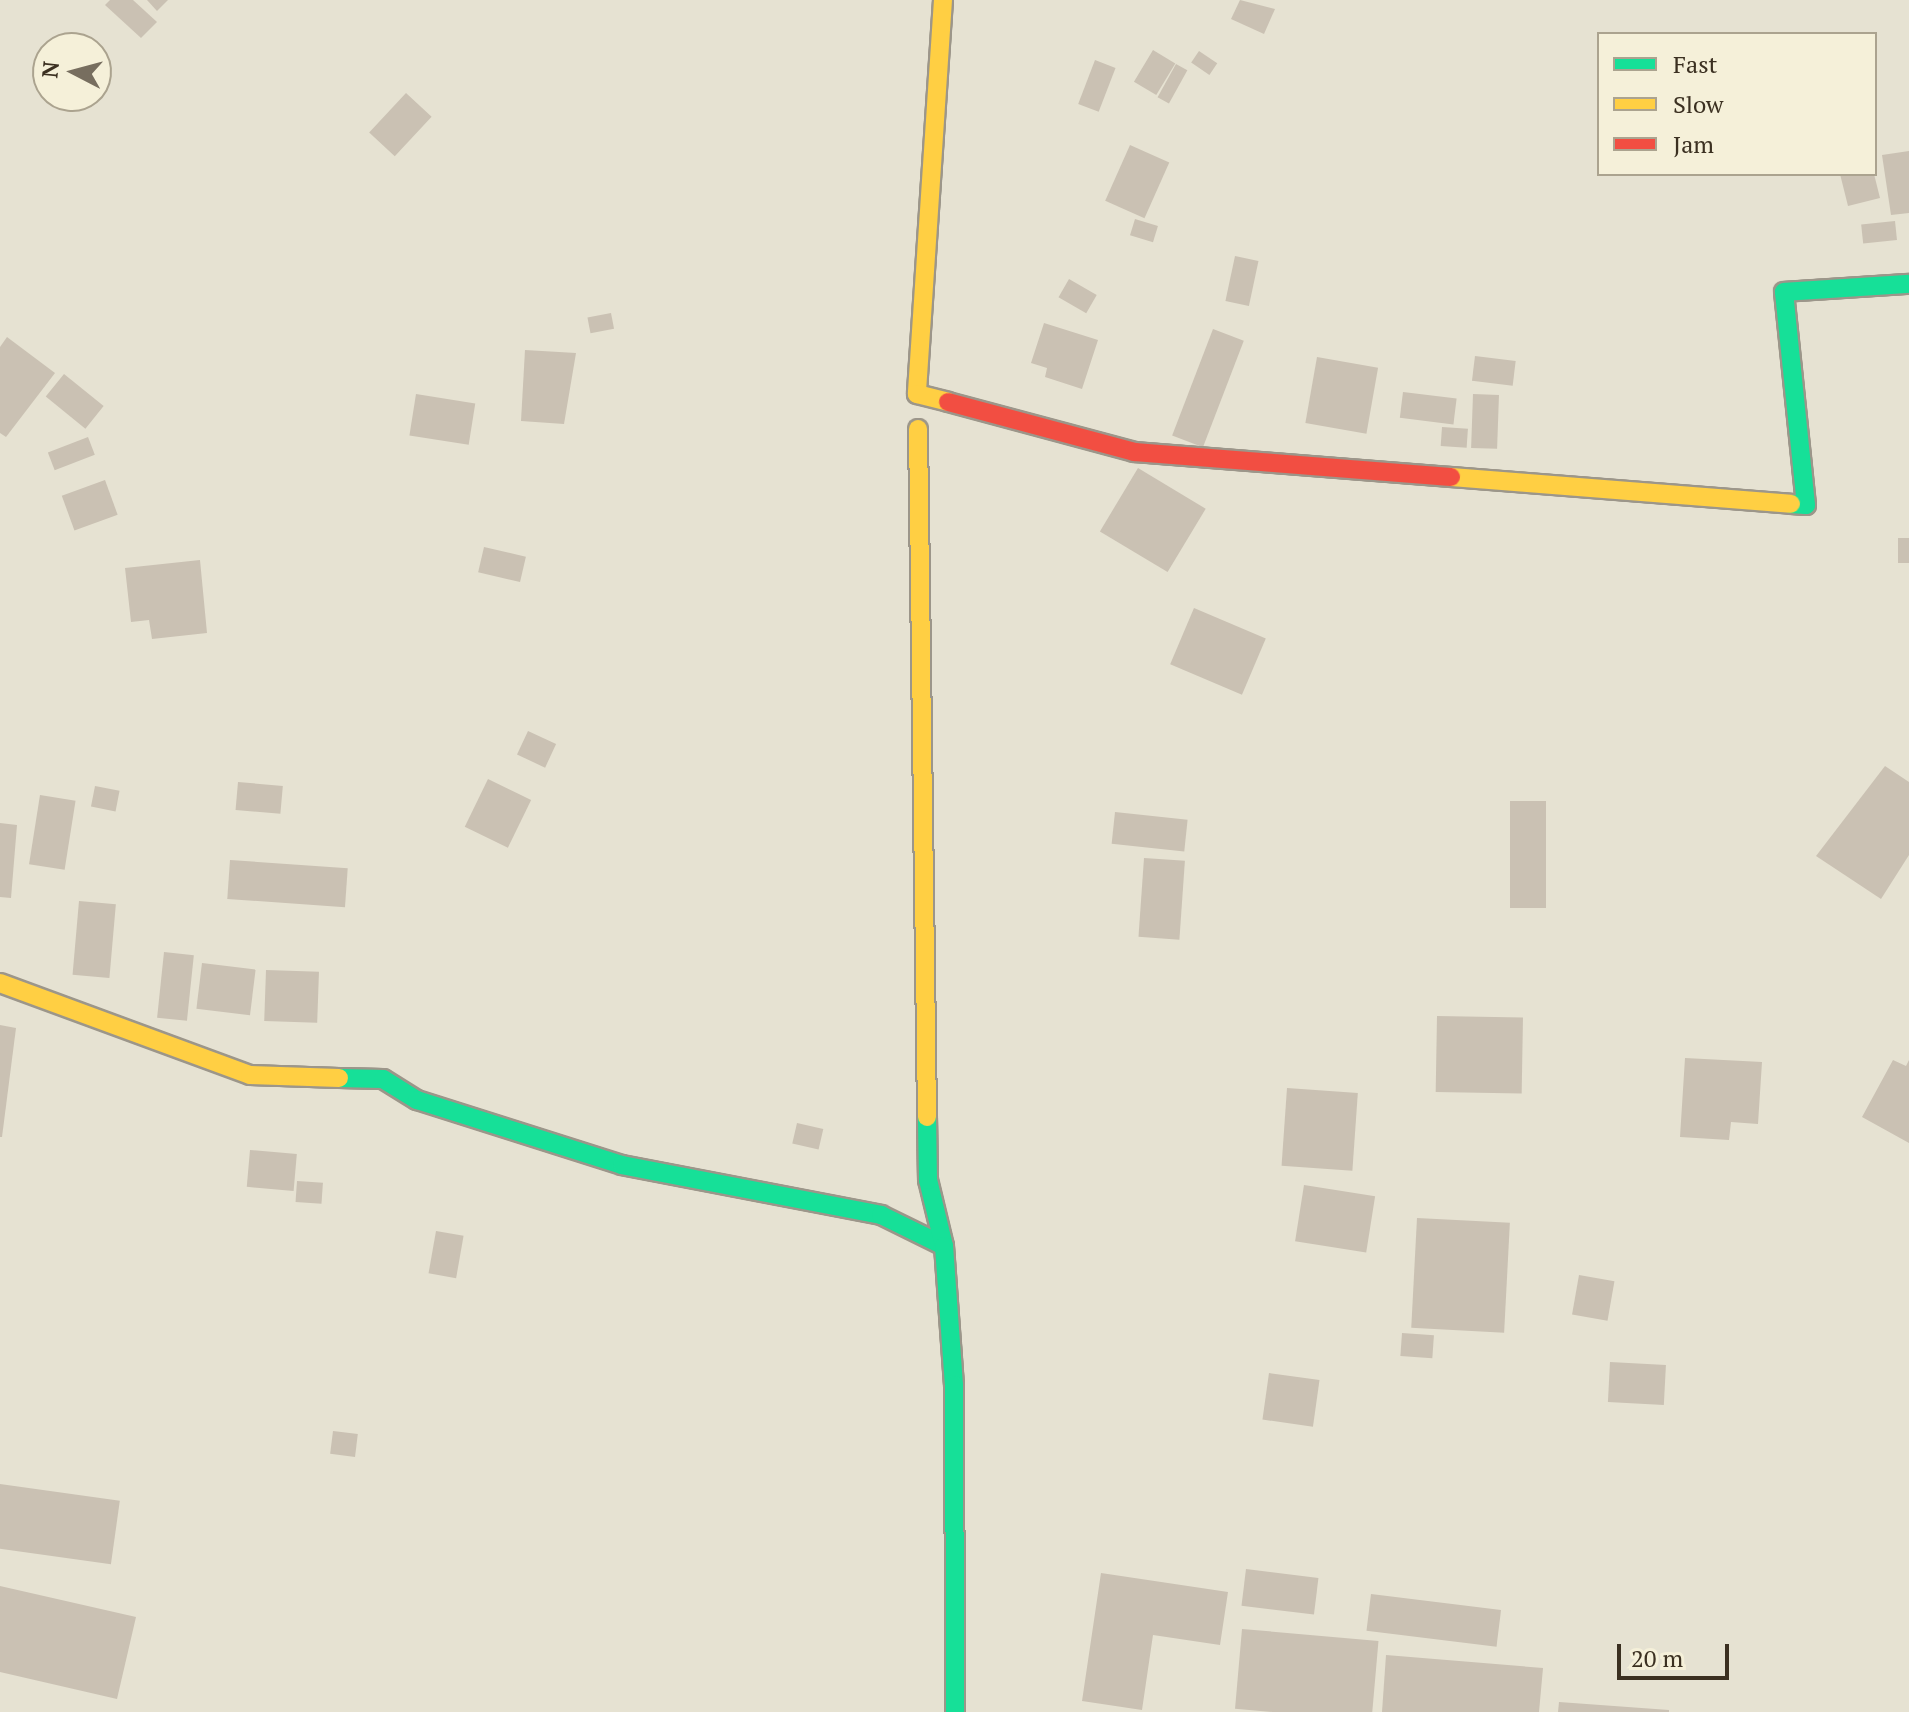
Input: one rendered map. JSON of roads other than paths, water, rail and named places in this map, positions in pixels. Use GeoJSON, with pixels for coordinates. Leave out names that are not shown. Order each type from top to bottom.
{"type":"FeatureCollection","features":[{"type":"Feature","properties":{"kind":"street"},"geometry":{"type":"LineString","coordinates":[[943,0],[917,394],[1134,452],[1806,505],[1784,292],[1909,284]]}},
{"type":"Feature","properties":{"kind":"street"},"geometry":{"type":"LineString","coordinates":[[918,429],[928,1180],[944,1246],[954,1385],[955,1712]]}},
{"type":"Feature","properties":{"kind":"street"},"geometry":{"type":"LineString","coordinates":[[0,983],[250,1075],[383,1079],[417,1100],[622,1165],[881,1215],[944,1246]]}}]}
